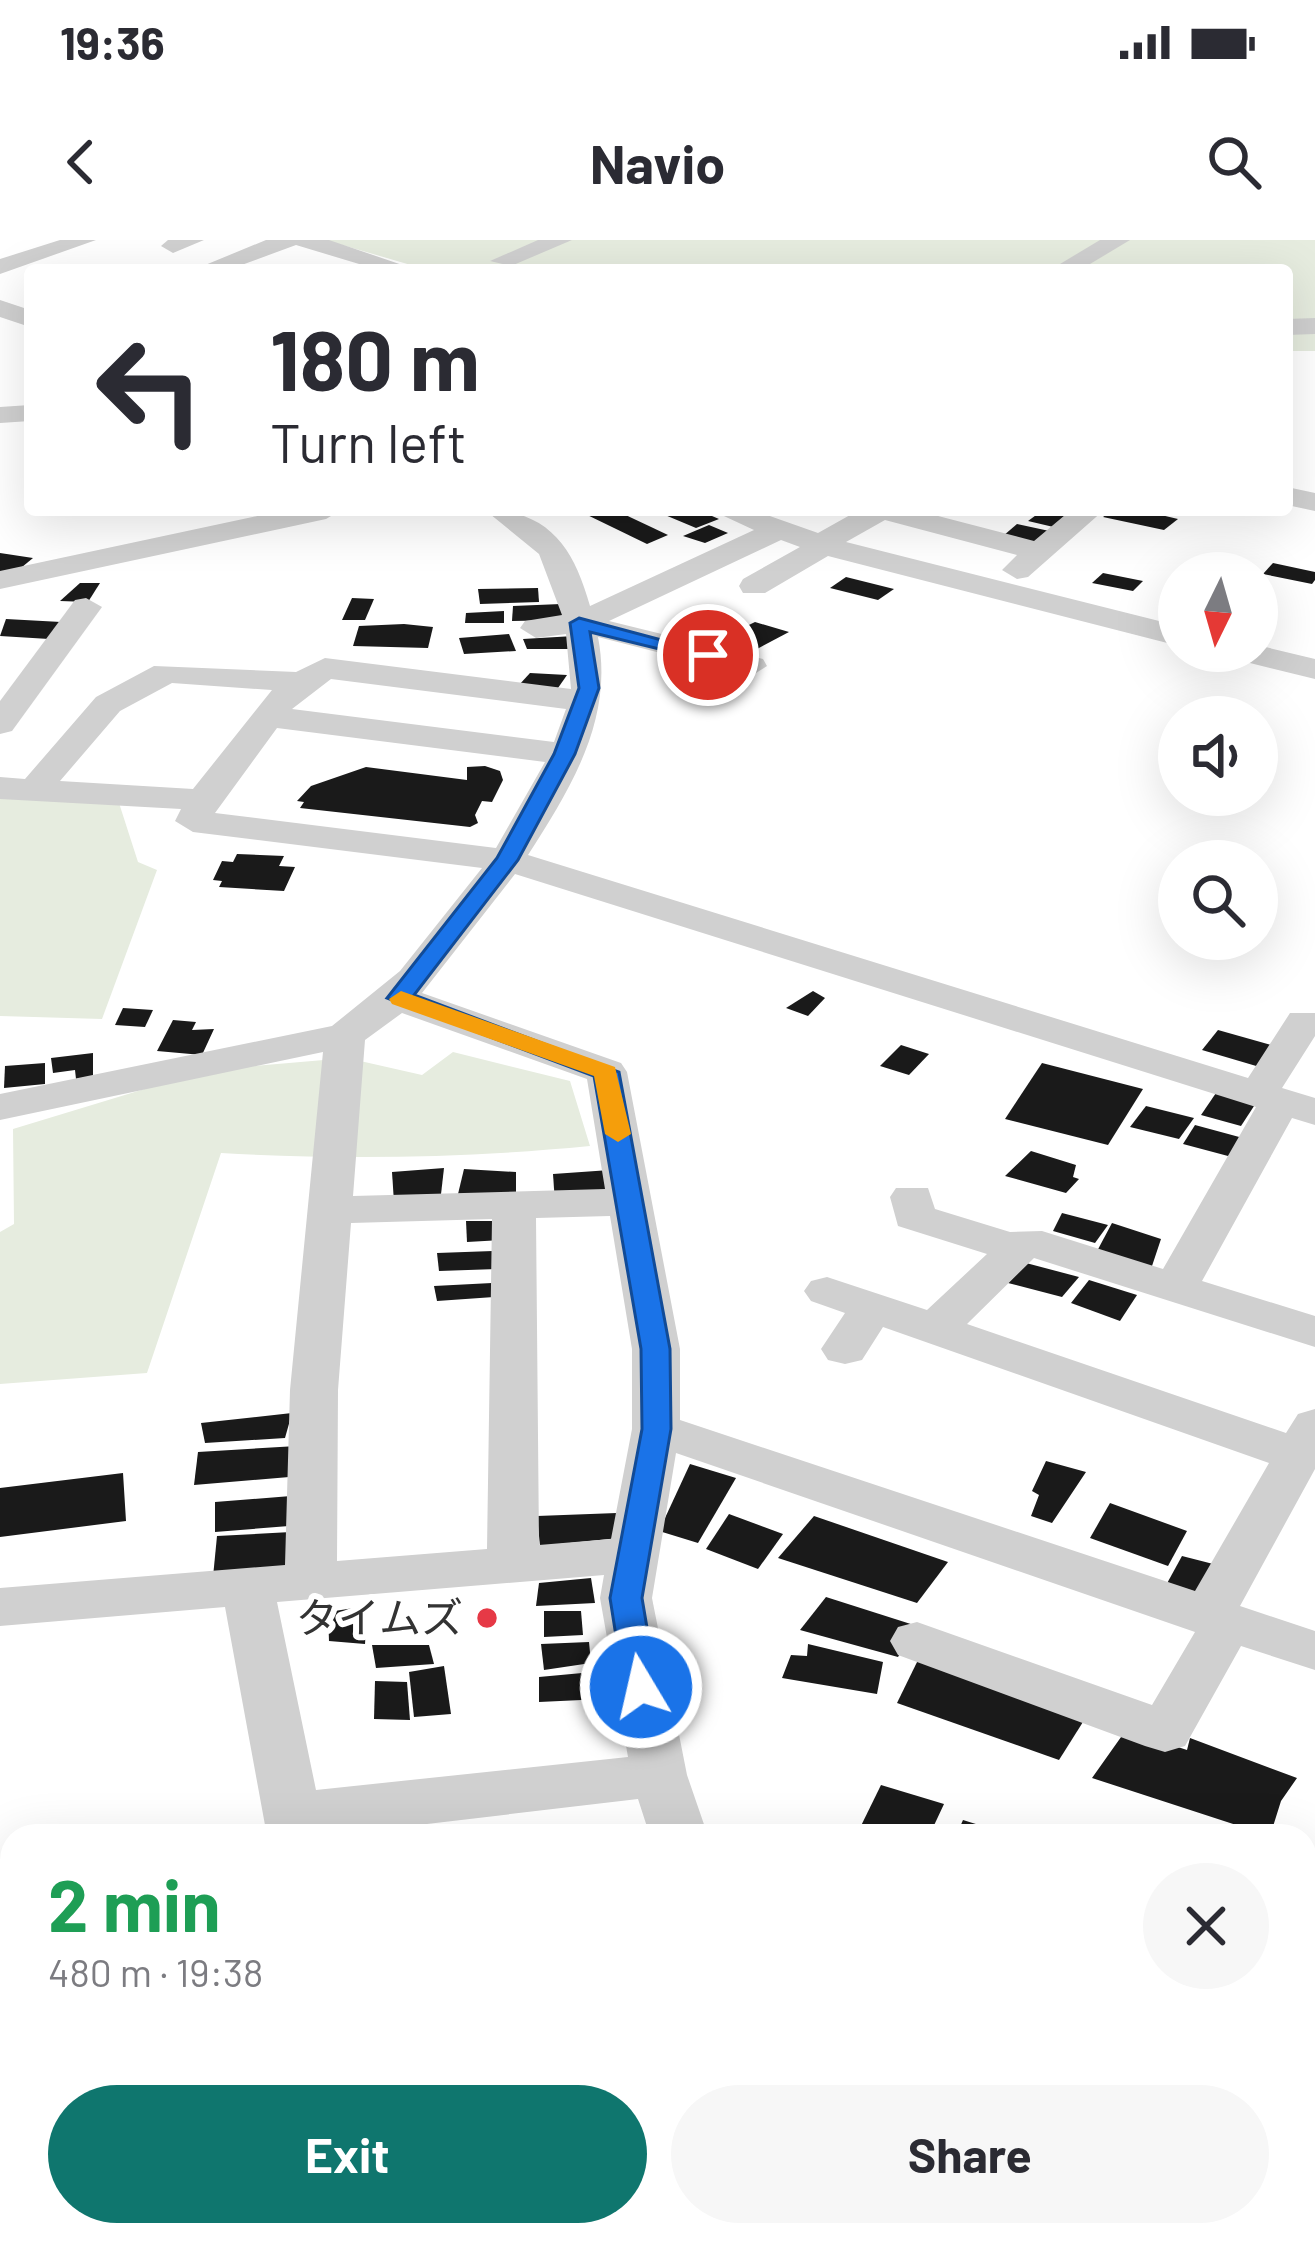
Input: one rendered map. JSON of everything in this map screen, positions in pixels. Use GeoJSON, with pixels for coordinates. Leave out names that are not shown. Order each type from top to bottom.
{"type":"FeatureCollection","features":[{"type":"Feature","properties":{"kind":"street"},"geometry":{"type":"LineString","coordinates":[[0,267],[84,240]]}},
{"type":"Feature","properties":{"kind":"street"},"geometry":{"type":"LineString","coordinates":[[222,264],[288,240]]}},
{"type":"Feature","properties":{"kind":"street"},"geometry":{"type":"LineString","coordinates":[[304,240],[384,264]]}},
{"type":"Feature","properties":{"kind":"street"},"geometry":{"type":"LineString","coordinates":[[502,261],[560,240]]}},
{"type":"Feature","properties":{"kind":"street"},"geometry":{"type":"LineString","coordinates":[[1073,264],[1118,240]]}},
{"type":"Feature","properties":{"kind":"street"},"geometry":{"type":"LineString","coordinates":[[296,264],[335,250]]}},
{"type":"Feature","properties":{"kind":"street"},"geometry":{"type":"LineString","coordinates":[[124,554],[171,516]]}},
{"type":"Feature","properties":{"kind":"street"},"geometry":{"type":"LineString","coordinates":[[0,580],[298,516]]}},
{"type":"Feature","properties":{"kind":"street"},"geometry":{"type":"LineString","coordinates":[[0,1107],[344,1034],[371,1024],[399,998],[507,860],[564,754],[589,688],[579,623],[552,550],[508,516]]}},
{"type":"Feature","properties":{"kind":"street"},"geometry":{"type":"LineString","coordinates":[[739,516],[822,545],[1158,631]]}},
{"type":"Feature","properties":{"kind":"street"},"geometry":{"type":"LineString","coordinates":[[754,586],[871,516]]}},
{"type":"Feature","properties":{"kind":"street"},"geometry":{"type":"LineString","coordinates":[[904,516],[1039,551]]}},
{"type":"Feature","properties":{"kind":"street"},"geometry":{"type":"LineString","coordinates":[[994,591],[1082,516]]}},
{"type":"Feature","properties":{"kind":"street"},"geometry":{"type":"LineString","coordinates":[[536,628],[579,623],[776,532]]}},
{"type":"Feature","properties":{"kind":"street"},"geometry":{"type":"LineString","coordinates":[[0,724],[86,608]]}},
{"type":"Feature","properties":{"kind":"street"},"geometry":{"type":"LineString","coordinates":[[579,623],[751,666]]}},
{"type":"Feature","properties":{"kind":"street"},"geometry":{"type":"LineString","coordinates":[[1278,660],[1315,669]]}},
{"type":"Feature","properties":{"kind":"street"},"geometry":{"type":"LineString","coordinates":[[585,701],[325,668],[297,682],[203,800],[193,821],[507,860],[1284,1103]]}},
{"type":"Feature","properties":{"kind":"street"},"geometry":{"type":"LineString","coordinates":[[16,789],[108,704],[166,673],[297,682]]}},
{"type":"Feature","properties":{"kind":"street"},"geometry":{"type":"LineString","coordinates":[[272,717],[564,754]]}},
{"type":"Feature","properties":{"kind":"street"},"geometry":{"type":"LineString","coordinates":[[16,789],[203,800]]}},
{"type":"Feature","properties":{"kind":"street"},"geometry":{"type":"LineString","coordinates":[[399,998],[606,1072],[656,1349],[656,1429],[626,1598],[658,1775],[675,1824]]}},
{"type":"Feature","properties":{"kind":"street"},"geometry":{"type":"LineString","coordinates":[[1177,1286],[1284,1103],[1304,1022]]}},
{"type":"Feature","properties":{"kind":"street"},"geometry":{"type":"LineString","coordinates":[[311,1582],[314,1390],[344,1034]]}},
{"type":"Feature","properties":{"kind":"street"},"geometry":{"type":"LineString","coordinates":[[913,1197],[914,1217],[1015,1248]]}},
{"type":"Feature","properties":{"kind":"street"},"geometry":{"type":"LineString","coordinates":[[328,1210],[631,1202]]}},
{"type":"Feature","properties":{"kind":"street"},"geometry":{"type":"LineString","coordinates":[[513,1565],[514,1205]]}},
{"type":"Feature","properties":{"kind":"street"},"geometry":{"type":"LineString","coordinates":[[935,1329],[1026,1241],[1315,1332]]}},
{"type":"Feature","properties":{"kind":"street"},"geometry":{"type":"LineString","coordinates":[[827,1291],[935,1329],[1306,1440],[1165,1731],[917,1641]]}},
{"type":"Feature","properties":{"kind":"street"},"geometry":{"type":"LineString","coordinates":[[845,1349],[872,1307]]}},
{"type":"Feature","properties":{"kind":"street"},"geometry":{"type":"LineString","coordinates":[[656,1429],[1315,1651]]}},
{"type":"Feature","properties":{"kind":"street"},"geometry":{"type":"LineString","coordinates":[[0,1607],[630,1556]]}},
{"type":"Feature","properties":{"kind":"street"},"geometry":{"type":"LineString","coordinates":[[248,1587],[293,1824]]}},
{"type":"Feature","properties":{"kind":"street"},"geometry":{"type":"LineString","coordinates":[[300,1824],[658,1775]]}},
{"type":"Feature","properties":{"kind":"shaded area"},"geometry":{"type":"Polygon","coordinates":[[[325,240],[1315,240],[1315,351],[1293,351],[1293,264],[407,264],[325,240]]]}},
{"type":"Feature","properties":{"kind":"shaded area"},"geometry":{"type":"Polygon","coordinates":[[[0,797],[119,803],[138,862],[157,870],[102,1019],[0,1016],[0,797]]]}},
{"type":"Feature","properties":{"kind":"shaded area"},"geometry":{"type":"Polygon","coordinates":[[[453,1052],[570,1081],[590,1146],[406,1157],[221,1153],[147,1373],[0,1384],[0,1232],[14,1224],[13,1129],[207,1070],[347,1058],[422,1075],[453,1052]]]}},
{"type":"Feature","properties":{"kind":"building"},"geometry":{"type":"Polygon","coordinates":[[[589,516],[628,516],[668,535],[647,544],[589,516]]]}},
{"type":"Feature","properties":{"kind":"building"},"geometry":{"type":"Polygon","coordinates":[[[667,516],[719,519],[696,528],[667,516]]]}},
{"type":"Feature","properties":{"kind":"building"},"geometry":{"type":"Polygon","coordinates":[[[1035,516],[1080,516],[1062,529],[1028,521],[1035,516]]]}},
{"type":"Feature","properties":{"kind":"building"},"geometry":{"type":"Polygon","coordinates":[[[1165,516],[1178,519],[1164,530],[1103,517],[1165,516]]]}},
{"type":"Feature","properties":{"kind":"building"},"geometry":{"type":"Polygon","coordinates":[[[1017,524],[1054,532],[1039,545],[1003,536],[1017,524]]]}},
{"type":"Feature","properties":{"kind":"building"},"geometry":{"type":"Polygon","coordinates":[[[709,525],[728,533],[705,543],[683,536],[709,525]]]}},
{"type":"Feature","properties":{"kind":"building"},"geometry":{"type":"Polygon","coordinates":[[[0,553],[33,558],[16,572],[0,573],[0,553]]]}},
{"type":"Feature","properties":{"kind":"building"},"geometry":{"type":"Polygon","coordinates":[[[1278,564],[1315,572],[1312,584],[1278,577],[1278,564]]]}},
{"type":"Feature","properties":{"kind":"building"},"geometry":{"type":"Polygon","coordinates":[[[1103,573],[1143,581],[1133,591],[1092,583],[1103,573]]]}},
{"type":"Feature","properties":{"kind":"building"},"geometry":{"type":"Polygon","coordinates":[[[846,577],[894,589],[878,600],[830,588],[846,577]]]}},
{"type":"Feature","properties":{"kind":"building"},"geometry":{"type":"Polygon","coordinates":[[[80,583],[100,583],[88,602],[60,601],[80,583]]]}},
{"type":"Feature","properties":{"kind":"building"},"geometry":{"type":"Polygon","coordinates":[[[538,588],[539,602],[480,604],[478,589],[538,588]]]}},
{"type":"Feature","properties":{"kind":"building"},"geometry":{"type":"Polygon","coordinates":[[[352,598],[374,599],[365,620],[342,620],[352,598]]]}},
{"type":"Feature","properties":{"kind":"building"},"geometry":{"type":"Polygon","coordinates":[[[561,604],[566,620],[512,621],[513,606],[561,604]]]}},
{"type":"Feature","properties":{"kind":"building"},"geometry":{"type":"Polygon","coordinates":[[[504,611],[504,623],[465,623],[466,613],[504,611]]]}},
{"type":"Feature","properties":{"kind":"building"},"geometry":{"type":"Polygon","coordinates":[[[6,619],[61,622],[49,639],[0,636],[6,619]]]}},
{"type":"Feature","properties":{"kind":"building"},"geometry":{"type":"Polygon","coordinates":[[[755,622],[789,632],[742,657],[708,645],[755,622]]]}},
{"type":"Feature","properties":{"kind":"building"},"geometry":{"type":"Polygon","coordinates":[[[359,626],[433,627],[428,648],[353,646],[359,626]]]}},
{"type":"Feature","properties":{"kind":"building"},"geometry":{"type":"Polygon","coordinates":[[[509,634],[516,651],[464,654],[459,638],[509,634]]]}},
{"type":"Feature","properties":{"kind":"building"},"geometry":{"type":"Polygon","coordinates":[[[574,636],[572,649],[527,649],[523,639],[574,636]]]}},
{"type":"Feature","properties":{"kind":"building"},"geometry":{"type":"Polygon","coordinates":[[[530,673],[567,675],[558,688],[519,685],[530,673]]]}},
{"type":"Feature","properties":{"kind":"building"},"geometry":{"type":"Polygon","coordinates":[[[366,767],[467,780],[467,767],[500,771],[503,780],[492,802],[482,801],[475,815],[478,823],[470,827],[300,808],[304,802],[297,801],[311,786],[366,767]]]}},
{"type":"Feature","properties":{"kind":"building"},"geometry":{"type":"Polygon","coordinates":[[[237,854],[284,856],[279,866],[295,867],[284,891],[219,887],[222,881],[213,880],[222,861],[233,862],[237,854]]]}},
{"type":"Feature","properties":{"kind":"building"},"geometry":{"type":"Polygon","coordinates":[[[813,991],[825,998],[808,1016],[786,1008],[813,991]]]}},
{"type":"Feature","properties":{"kind":"building"},"geometry":{"type":"Polygon","coordinates":[[[123,1008],[153,1010],[145,1027],[115,1025],[123,1008]]]}},
{"type":"Feature","properties":{"kind":"building"},"geometry":{"type":"Polygon","coordinates":[[[173,1020],[196,1022],[192,1030],[214,1029],[202,1055],[157,1051],[173,1020]]]}},
{"type":"Feature","properties":{"kind":"building"},"geometry":{"type":"Polygon","coordinates":[[[1218,1030],[1275,1046],[1263,1068],[1202,1050],[1218,1030]]]}},
{"type":"Feature","properties":{"kind":"building"},"geometry":{"type":"Polygon","coordinates":[[[901,1045],[929,1054],[909,1075],[880,1066],[901,1045]]]}},
{"type":"Feature","properties":{"kind":"building"},"geometry":{"type":"Polygon","coordinates":[[[93,1053],[93,1076],[76,1079],[75,1070],[53,1073],[51,1058],[93,1053]]]}},
{"type":"Feature","properties":{"kind":"building"},"geometry":{"type":"Polygon","coordinates":[[[45,1063],[45,1084],[4,1088],[5,1066],[45,1063]]]}},
{"type":"Feature","properties":{"kind":"building"},"geometry":{"type":"Polygon","coordinates":[[[1042,1063],[1143,1089],[1108,1145],[1005,1119],[1042,1063]]]}},
{"type":"Feature","properties":{"kind":"building"},"geometry":{"type":"Polygon","coordinates":[[[1216,1093],[1256,1103],[1241,1126],[1201,1115],[1216,1093]]]}},
{"type":"Feature","properties":{"kind":"building"},"geometry":{"type":"Polygon","coordinates":[[[1146,1106],[1194,1118],[1179,1139],[1130,1127],[1146,1106]]]}},
{"type":"Feature","properties":{"kind":"building"},"geometry":{"type":"Polygon","coordinates":[[[1195,1125],[1254,1141],[1243,1160],[1183,1144],[1195,1125]]]}},
{"type":"Feature","properties":{"kind":"building"},"geometry":{"type":"Polygon","coordinates":[[[1031,1151],[1076,1165],[1073,1177],[1079,1179],[1066,1193],[1005,1176],[1031,1151]]]}},
{"type":"Feature","properties":{"kind":"building"},"geometry":{"type":"Polygon","coordinates":[[[444,1168],[440,1203],[394,1202],[392,1172],[444,1168]]]}},
{"type":"Feature","properties":{"kind":"building"},"geometry":{"type":"Polygon","coordinates":[[[464,1169],[516,1172],[516,1198],[458,1194],[464,1169]]]}},
{"type":"Feature","properties":{"kind":"building"},"geometry":{"type":"Polygon","coordinates":[[[610,1170],[610,1198],[555,1203],[553,1174],[610,1170]]]}},
{"type":"Feature","properties":{"kind":"building"},"geometry":{"type":"Polygon","coordinates":[[[1062,1213],[1108,1225],[1095,1243],[1053,1231],[1062,1213]]]}},
{"type":"Feature","properties":{"kind":"building"},"geometry":{"type":"Polygon","coordinates":[[[466,1221],[500,1221],[502,1240],[467,1242],[466,1221]]]}},
{"type":"Feature","properties":{"kind":"building"},"geometry":{"type":"Polygon","coordinates":[[[1112,1223],[1161,1239],[1151,1269],[1096,1253],[1112,1223]]]}},
{"type":"Feature","properties":{"kind":"building"},"geometry":{"type":"Polygon","coordinates":[[[493,1251],[497,1269],[439,1271],[437,1253],[493,1251]]]}},
{"type":"Feature","properties":{"kind":"building"},"geometry":{"type":"Polygon","coordinates":[[[1026,1263],[1079,1277],[1062,1297],[1008,1283],[1026,1263]]]}},
{"type":"Feature","properties":{"kind":"building"},"geometry":{"type":"Polygon","coordinates":[[[1089,1280],[1137,1295],[1120,1321],[1071,1303],[1089,1280]]]}},
{"type":"Feature","properties":{"kind":"building"},"geometry":{"type":"Polygon","coordinates":[[[492,1283],[494,1297],[437,1301],[434,1286],[492,1283]]]}},
{"type":"Feature","properties":{"kind":"building"},"geometry":{"type":"Polygon","coordinates":[[[292,1413],[285,1438],[205,1443],[201,1423],[292,1413]]]}},
{"type":"Feature","properties":{"kind":"building"},"geometry":{"type":"Polygon","coordinates":[[[297,1446],[301,1476],[194,1485],[198,1452],[297,1446]]]}},
{"type":"Feature","properties":{"kind":"building"},"geometry":{"type":"Polygon","coordinates":[[[1046,1461],[1086,1472],[1052,1523],[1031,1516],[1039,1495],[1032,1491],[1046,1461]]]}},
{"type":"Feature","properties":{"kind":"building"},"geometry":{"type":"Polygon","coordinates":[[[690,1464],[736,1478],[698,1543],[659,1531],[690,1464]]]}},
{"type":"Feature","properties":{"kind":"building"},"geometry":{"type":"Polygon","coordinates":[[[123,1473],[126,1521],[0,1537],[0,1488],[123,1473]]]}},
{"type":"Feature","properties":{"kind":"building"},"geometry":{"type":"Polygon","coordinates":[[[291,1496],[289,1526],[215,1532],[215,1502],[291,1496]]]}},
{"type":"Feature","properties":{"kind":"building"},"geometry":{"type":"Polygon","coordinates":[[[1110,1503],[1187,1531],[1168,1566],[1090,1538],[1110,1503]]]}},
{"type":"Feature","properties":{"kind":"building"},"geometry":{"type":"Polygon","coordinates":[[[617,1513],[619,1538],[540,1546],[537,1516],[617,1513]]]}},
{"type":"Feature","properties":{"kind":"building"},"geometry":{"type":"Polygon","coordinates":[[[729,1514],[783,1534],[758,1569],[706,1549],[729,1514]]]}},
{"type":"Feature","properties":{"kind":"building"},"geometry":{"type":"Polygon","coordinates":[[[814,1516],[948,1562],[917,1603],[778,1558],[814,1516]]]}},
{"type":"Feature","properties":{"kind":"building"},"geometry":{"type":"Polygon","coordinates":[[[291,1532],[291,1572],[213,1577],[217,1536],[291,1532]]]}},
{"type":"Feature","properties":{"kind":"building"},"geometry":{"type":"Polygon","coordinates":[[[1182,1556],[1221,1566],[1209,1604],[1165,1587],[1182,1556]]]}},
{"type":"Feature","properties":{"kind":"building"},"geometry":{"type":"Polygon","coordinates":[[[591,1578],[595,1603],[536,1606],[539,1583],[591,1578]]]}},
{"type":"Feature","properties":{"kind":"building"},"geometry":{"type":"Polygon","coordinates":[[[826,1597],[917,1626],[898,1657],[800,1630],[826,1597]]]}},
{"type":"Feature","properties":{"kind":"building"},"geometry":{"type":"Polygon","coordinates":[[[367,1606],[365,1644],[329,1641],[328,1612],[367,1606]]]}},
{"type":"Feature","properties":{"kind":"building"},"geometry":{"type":"Polygon","coordinates":[[[544,1611],[581,1611],[583,1635],[544,1637],[544,1611]]]}},
{"type":"Feature","properties":{"kind":"building"},"geometry":{"type":"Polygon","coordinates":[[[589,1642],[591,1663],[544,1670],[541,1644],[589,1642]]]}},
{"type":"Feature","properties":{"kind":"building"},"geometry":{"type":"Polygon","coordinates":[[[808,1644],[883,1662],[877,1694],[782,1678],[791,1655],[807,1656],[808,1644]]]}},
{"type":"Feature","properties":{"kind":"building"},"geometry":{"type":"Polygon","coordinates":[[[372,1645],[429,1645],[434,1664],[376,1668],[372,1645]]]}},
{"type":"Feature","properties":{"kind":"building"},"geometry":{"type":"Polygon","coordinates":[[[919,1658],[1088,1714],[1059,1760],[897,1703],[919,1658]]]}},
{"type":"Feature","properties":{"kind":"building"},"geometry":{"type":"Polygon","coordinates":[[[444,1666],[451,1714],[414,1717],[409,1672],[444,1666]]]}},
{"type":"Feature","properties":{"kind":"building"},"geometry":{"type":"Polygon","coordinates":[[[604,1671],[603,1699],[539,1702],[539,1677],[604,1671]]]}},
{"type":"Feature","properties":{"kind":"building"},"geometry":{"type":"Polygon","coordinates":[[[375,1681],[407,1682],[410,1720],[374,1719],[375,1681]]]}},
{"type":"Feature","properties":{"kind":"building"},"geometry":{"type":"Polygon","coordinates":[[[1126,1730],[1187,1750],[1190,1738],[1297,1778],[1281,1801],[1274,1824],[1233,1824],[1092,1778],[1126,1730]]]}},
{"type":"Feature","properties":{"kind":"building"},"geometry":{"type":"Polygon","coordinates":[[[881,1785],[944,1804],[935,1824],[862,1824],[881,1785]]]}},
{"type":"Feature","properties":{"kind":"slow traffic"},"geometry":{"type":"LineString","coordinates":[[401,999],[606,1072],[618,1134]]}},
{"type":"Feature","properties":{"kind":"place","name":"タイムズ"},"geometry":{"type":"Point","coordinates":[487,1618]}},
{"type":"Feature","properties":{"kind":"route"},"geometry":{"type":"LineString","coordinates":[[641,1687],[626,1598],[656,1429],[656,1349],[606,1072],[399,998],[507,860],[564,754],[589,688],[579,623],[708,655]]}}]}
